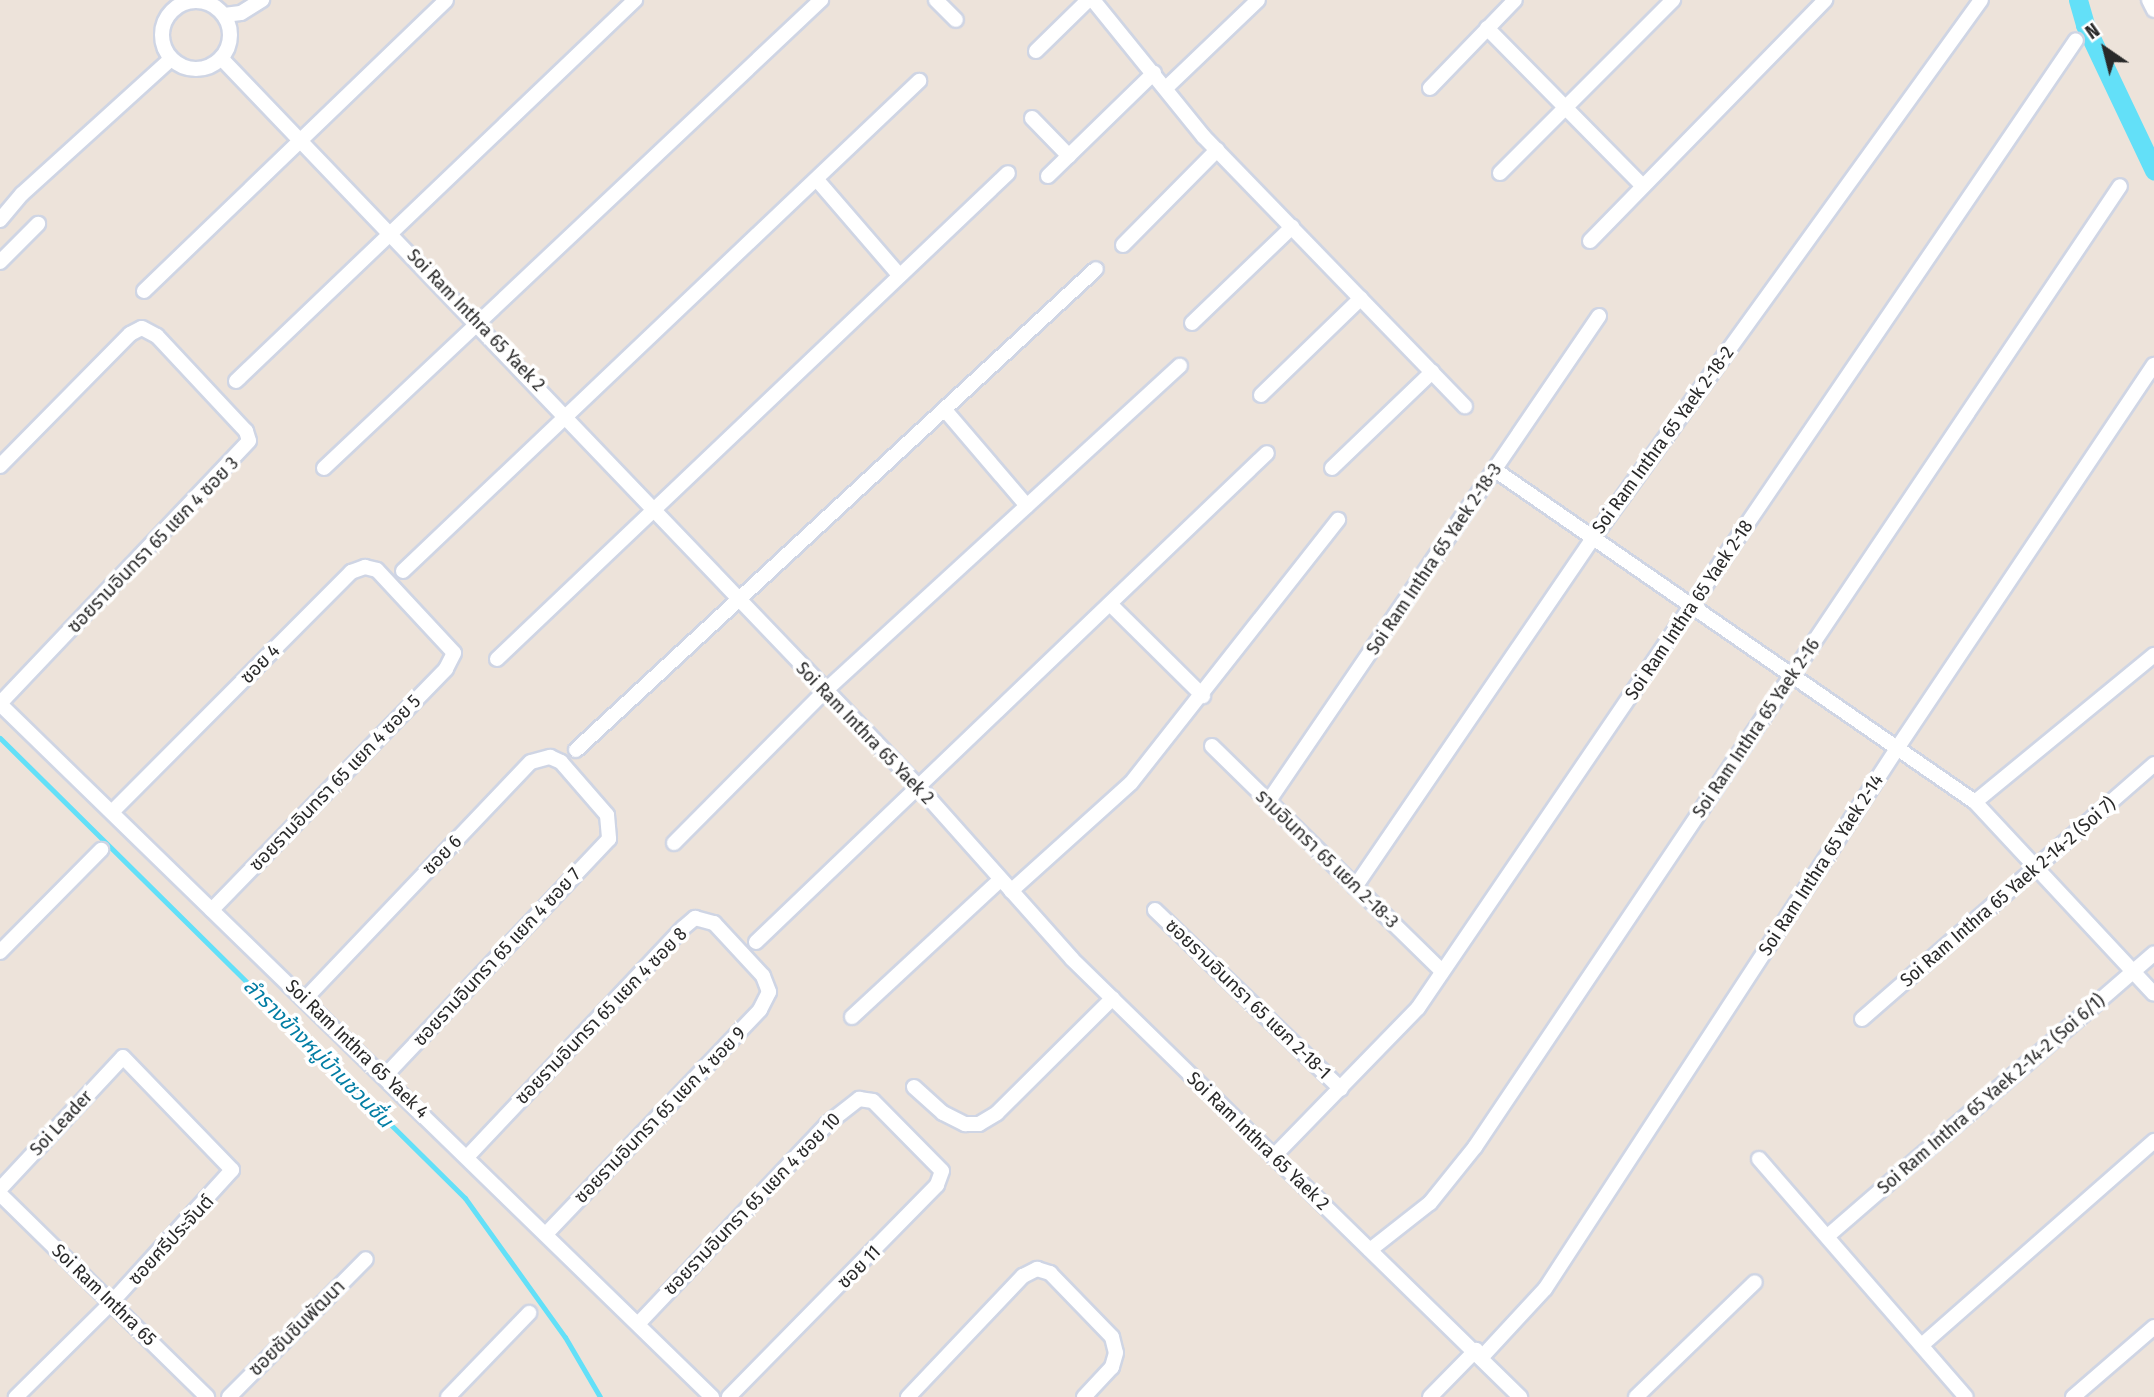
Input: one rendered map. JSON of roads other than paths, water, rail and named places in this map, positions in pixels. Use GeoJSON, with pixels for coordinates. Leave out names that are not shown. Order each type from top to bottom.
{"type":"FeatureCollection","features":[{"type":"Feature","properties":{"kind":"street"},"geometry":{"type":"LineString","coordinates":[[225,15],[241,13],[262,0]]}},
{"type":"Feature","properties":{"kind":"street"},"geometry":{"type":"LineString","coordinates":[[144,291],[446,0]]}},
{"type":"Feature","properties":{"kind":"street"},"geometry":{"type":"LineString","coordinates":[[236,381],[635,0]]}},
{"type":"Feature","properties":{"kind":"street"},"geometry":{"type":"LineString","coordinates":[[324,468],[821,0]]}},
{"type":"Feature","properties":{"kind":"street"},"geometry":{"type":"LineString","coordinates":[[936,0],[956,20]]}},
{"type":"Feature","properties":{"kind":"street"},"geometry":{"type":"LineString","coordinates":[[1166,88],[1258,0]]}},
{"type":"Feature","properties":{"kind":"street"},"geometry":{"type":"LineString","coordinates":[[1430,88],[1515,0]]}},
{"type":"Feature","properties":{"kind":"street"},"geometry":{"type":"LineString","coordinates":[[1500,173],[1673,0]]}},
{"type":"Feature","properties":{"kind":"street"},"geometry":{"type":"LineString","coordinates":[[1590,241],[1825,0]]}},
{"type":"Feature","properties":{"kind":"street","name":"Soi Ram Inthra 65 Yaek 2-18-2"},"geometry":{"type":"LineString","coordinates":[[1355,887],[1593,538],[1981,0]]}},
{"type":"Feature","properties":{"kind":"street"},"geometry":{"type":"LineString","coordinates":[[2149,0],[2154,10]]}},
{"type":"Feature","properties":{"kind":"street"},"geometry":{"type":"LineString","coordinates":[[194,1],[216,7],[225,15],[230,37],[221,58],[212,65],[191,68],[172,59],[162,28],[172,5],[194,1]]}},
{"type":"Feature","properties":{"kind":"street"},"geometry":{"type":"LineString","coordinates":[[1036,51],[1095,1],[1217,150],[1465,406]]}},
{"type":"Feature","properties":{"kind":"street"},"geometry":{"type":"LineString","coordinates":[[1487,28],[1643,186]]}},
{"type":"Feature","properties":{"kind":"street","name":"Soi Ram Inthra 65 Yaek 2-18"},"geometry":{"type":"LineString","coordinates":[[1274,1156],[1418,1008],[2076,40]]}},
{"type":"Feature","properties":{"kind":"street","name":"Soi Ram Inthra 65 Yaek 2"},"geometry":{"type":"LineString","coordinates":[[221,58],[302,138],[479,323],[650,509],[919,787],[1000,880],[1113,998],[1520,1397]]}},
{"type":"Feature","properties":{"kind":"street"},"geometry":{"type":"LineString","coordinates":[[0,220],[22,194],[172,59]]}},
{"type":"Feature","properties":{"kind":"street"},"geometry":{"type":"LineString","coordinates":[[1048,176],[1154,73]]}},
{"type":"Feature","properties":{"kind":"street"},"geometry":{"type":"LineString","coordinates":[[403,571],[818,181],[919,81]]}},
{"type":"Feature","properties":{"kind":"street"},"geometry":{"type":"LineString","coordinates":[[1032,118],[1069,156]]}},
{"type":"Feature","properties":{"kind":"street"},"geometry":{"type":"LineString","coordinates":[[1123,245],[1217,150]]}},
{"type":"Feature","properties":{"kind":"street"},"geometry":{"type":"LineString","coordinates":[[497,660],[650,509],[1008,173]]}},
{"type":"Feature","properties":{"kind":"street"},"geometry":{"type":"LineString","coordinates":[[818,181],[899,275]]}},
{"type":"Feature","properties":{"kind":"street","name":"Soi Ram Inthra 65 Yaek 2-16"},"geometry":{"type":"LineString","coordinates":[[1370,1250],[1430,1203],[1475,1147],[2120,186]]}},
{"type":"Feature","properties":{"kind":"street"},"geometry":{"type":"LineString","coordinates":[[0,262],[38,224]]}},
{"type":"Feature","properties":{"kind":"street"},"geometry":{"type":"LineString","coordinates":[[1192,323],[1292,227]]}},
{"type":"Feature","properties":{"kind":"street"},"geometry":{"type":"LineString","coordinates":[[576,750],[1096,269]]}},
{"type":"Feature","properties":{"kind":"street"},"geometry":{"type":"LineString","coordinates":[[1261,395],[1361,298]]}},
{"type":"Feature","properties":{"kind":"street","name":"Soi Ram Inthra 65 Yaek 2-18-3"},"geometry":{"type":"LineString","coordinates":[[1268,802],[1599,316]]}},
{"type":"Feature","properties":{"kind":"street","name":"ซอยรามอินทรา 65 แยก 4 ซอย 3"},"geometry":{"type":"LineString","coordinates":[[0,466],[130,334],[142,328],[157,337],[201,383],[246,431],[249,441],[243,453],[0,704]]}},
{"type":"Feature","properties":{"kind":"street","name":"Soi Ram Inthra 65 Yaek 2-14"},"geometry":{"type":"LineString","coordinates":[[1430,1397],[1545,1289],[1898,747],[2154,365]]}},
{"type":"Feature","properties":{"kind":"street"},"geometry":{"type":"LineString","coordinates":[[674,843],[826,690],[1180,366]]}},
{"type":"Feature","properties":{"kind":"street"},"geometry":{"type":"LineString","coordinates":[[1332,468],[1432,372]]}},
{"type":"Feature","properties":{"kind":"street"},"geometry":{"type":"LineString","coordinates":[[945,410],[1027,506]]}},
{"type":"Feature","properties":{"kind":"street"},"geometry":{"type":"LineString","coordinates":[[756,942],[1267,453]]}},
{"type":"Feature","properties":{"kind":"street"},"geometry":{"type":"LineString","coordinates":[[1495,470],[1690,608],[1898,747],[1975,802],[2035,871],[2154,994]]}},
{"type":"Feature","properties":{"kind":"street"},"geometry":{"type":"LineString","coordinates":[[1011,891],[1131,783],[1203,696],[1306,556],[1338,520]]}},
{"type":"Feature","properties":{"kind":"street","name":"ซอย 4"},"geometry":{"type":"LineString","coordinates":[[112,812],[351,572],[365,567],[377,570],[454,653]]}},
{"type":"Feature","properties":{"kind":"street"},"geometry":{"type":"LineString","coordinates":[[1111,604],[1203,696]]}},
{"type":"Feature","properties":{"kind":"street","name":"ซอยรามอินทรา 65 แยก 4 ซอย 5"},"geometry":{"type":"LineString","coordinates":[[212,910],[446,669],[454,653]]}},
{"type":"Feature","properties":{"kind":"street"},"geometry":{"type":"LineString","coordinates":[[1975,802],[2154,655]]}},
{"type":"Feature","properties":{"kind":"street","name":"Soi Ram Inthra 65 Yaek 4"},"geometry":{"type":"LineString","coordinates":[[0,704],[468,1156],[712,1397]]}},
{"type":"Feature","properties":{"kind":"street","name":"รามอินทรา 65 แยก 2-18-3"},"geometry":{"type":"LineString","coordinates":[[1212,746],[1441,971]]}},
{"type":"Feature","properties":{"kind":"street","name":"ซอย 6"},"geometry":{"type":"LineString","coordinates":[[305,999],[531,762],[550,757],[561,762],[611,823],[609,839]]}},
{"type":"Feature","properties":{"kind":"street","name":"Soi Ram Inthra 65 Yaek 2-14-2 (Soi 7)"},"geometry":{"type":"LineString","coordinates":[[1862,1019],[2035,871],[2154,764]]}},
{"type":"Feature","properties":{"kind":"street","name":"ซอยรามอินทรา 65 แยก 4 ซอย 7"},"geometry":{"type":"LineString","coordinates":[[385,1076],[609,839]]}},
{"type":"Feature","properties":{"kind":"street"},"geometry":{"type":"LineString","coordinates":[[0,952],[101,850]]}},
{"type":"Feature","properties":{"kind":"street"},"geometry":{"type":"LineString","coordinates":[[852,1017],[1000,880]]}},
{"type":"Feature","properties":{"kind":"street","name":"ซอยรามอินทรา 65 แยก 2-18-1"},"geometry":{"type":"LineString","coordinates":[[1155,909],[1341,1089]]}},
{"type":"Feature","properties":{"kind":"street","name":"ซอยรามอินทรา 65 แยก 4 ซอย 8"},"geometry":{"type":"LineString","coordinates":[[468,1156],[695,918],[714,923],[763,976],[769,992]]}},
{"type":"Feature","properties":{"kind":"street","name":"Soi Ram Inthra 65 Yaek 2-14-2 (Soi 6/1)"},"geometry":{"type":"LineString","coordinates":[[1829,1235],[2154,953]]}},
{"type":"Feature","properties":{"kind":"street","name":"ซอยรามอินทรา 65 แยก 4 ซอย 9"},"geometry":{"type":"LineString","coordinates":[[546,1234],[760,1010],[769,992]]}},
{"type":"Feature","properties":{"kind":"street"},"geometry":{"type":"LineString","coordinates":[[914,1087],[943,1114],[965,1124],[979,1124],[997,1113],[1113,998]]}},
{"type":"Feature","properties":{"kind":"street","name":"Soi Leader"},"geometry":{"type":"LineString","coordinates":[[0,1191],[123,1057],[229,1164],[230,1177]]}},
{"type":"Feature","properties":{"kind":"street","name":"ซอยรามอินทรา 65 แยก 4 ซอย 10"},"geometry":{"type":"LineString","coordinates":[[638,1324],[845,1108],[859,1098],[873,1101],[903,1131]]}},
{"type":"Feature","properties":{"kind":"street","name":"ซอย 11"},"geometry":{"type":"LineString","coordinates":[[729,1397],[937,1185],[942,1171],[903,1131]]}},
{"type":"Feature","properties":{"kind":"street"},"geometry":{"type":"LineString","coordinates":[[1923,1344],[2154,1142]]}},
{"type":"Feature","properties":{"kind":"street"},"geometry":{"type":"LineString","coordinates":[[1759,1159],[1829,1235],[1966,1397]]}},
{"type":"Feature","properties":{"kind":"street","name":"ซอยศรีประจันต์"},"geometry":{"type":"LineString","coordinates":[[16,1397],[111,1303],[230,1177]]}},
{"type":"Feature","properties":{"kind":"street","name":"Soi Ram Inthra 65"},"geometry":{"type":"LineString","coordinates":[[0,1191],[207,1397]]}},
{"type":"Feature","properties":{"kind":"street","name":"ซอยซันชินพัฒนา"},"geometry":{"type":"LineString","coordinates":[[229,1397],[366,1259]]}},
{"type":"Feature","properties":{"kind":"street"},"geometry":{"type":"LineString","coordinates":[[908,1397],[1023,1276],[1037,1269],[1050,1273],[1112,1337],[1116,1353],[1112,1367],[1084,1397]]}},
{"type":"Feature","properties":{"kind":"street"},"geometry":{"type":"LineString","coordinates":[[1636,1397],[1755,1282]]}},
{"type":"Feature","properties":{"kind":"street"},"geometry":{"type":"LineString","coordinates":[[448,1397],[529,1313]]}},
{"type":"Feature","properties":{"kind":"street"},"geometry":{"type":"LineString","coordinates":[[2073,1397],[2154,1327]]}},
{"type":"Feature","properties":{"kind":"waterway"},"geometry":{"type":"LineString","coordinates":[[2078,0],[2085,25],[2154,170]]}},
{"type":"Feature","properties":{"kind":"waterway","name":"ลำรางข้างหมู่บ้านชวนชื่น"},"geometry":{"type":"LineString","coordinates":[[0,738],[465,1198],[565,1337],[600,1397]]}}]}
